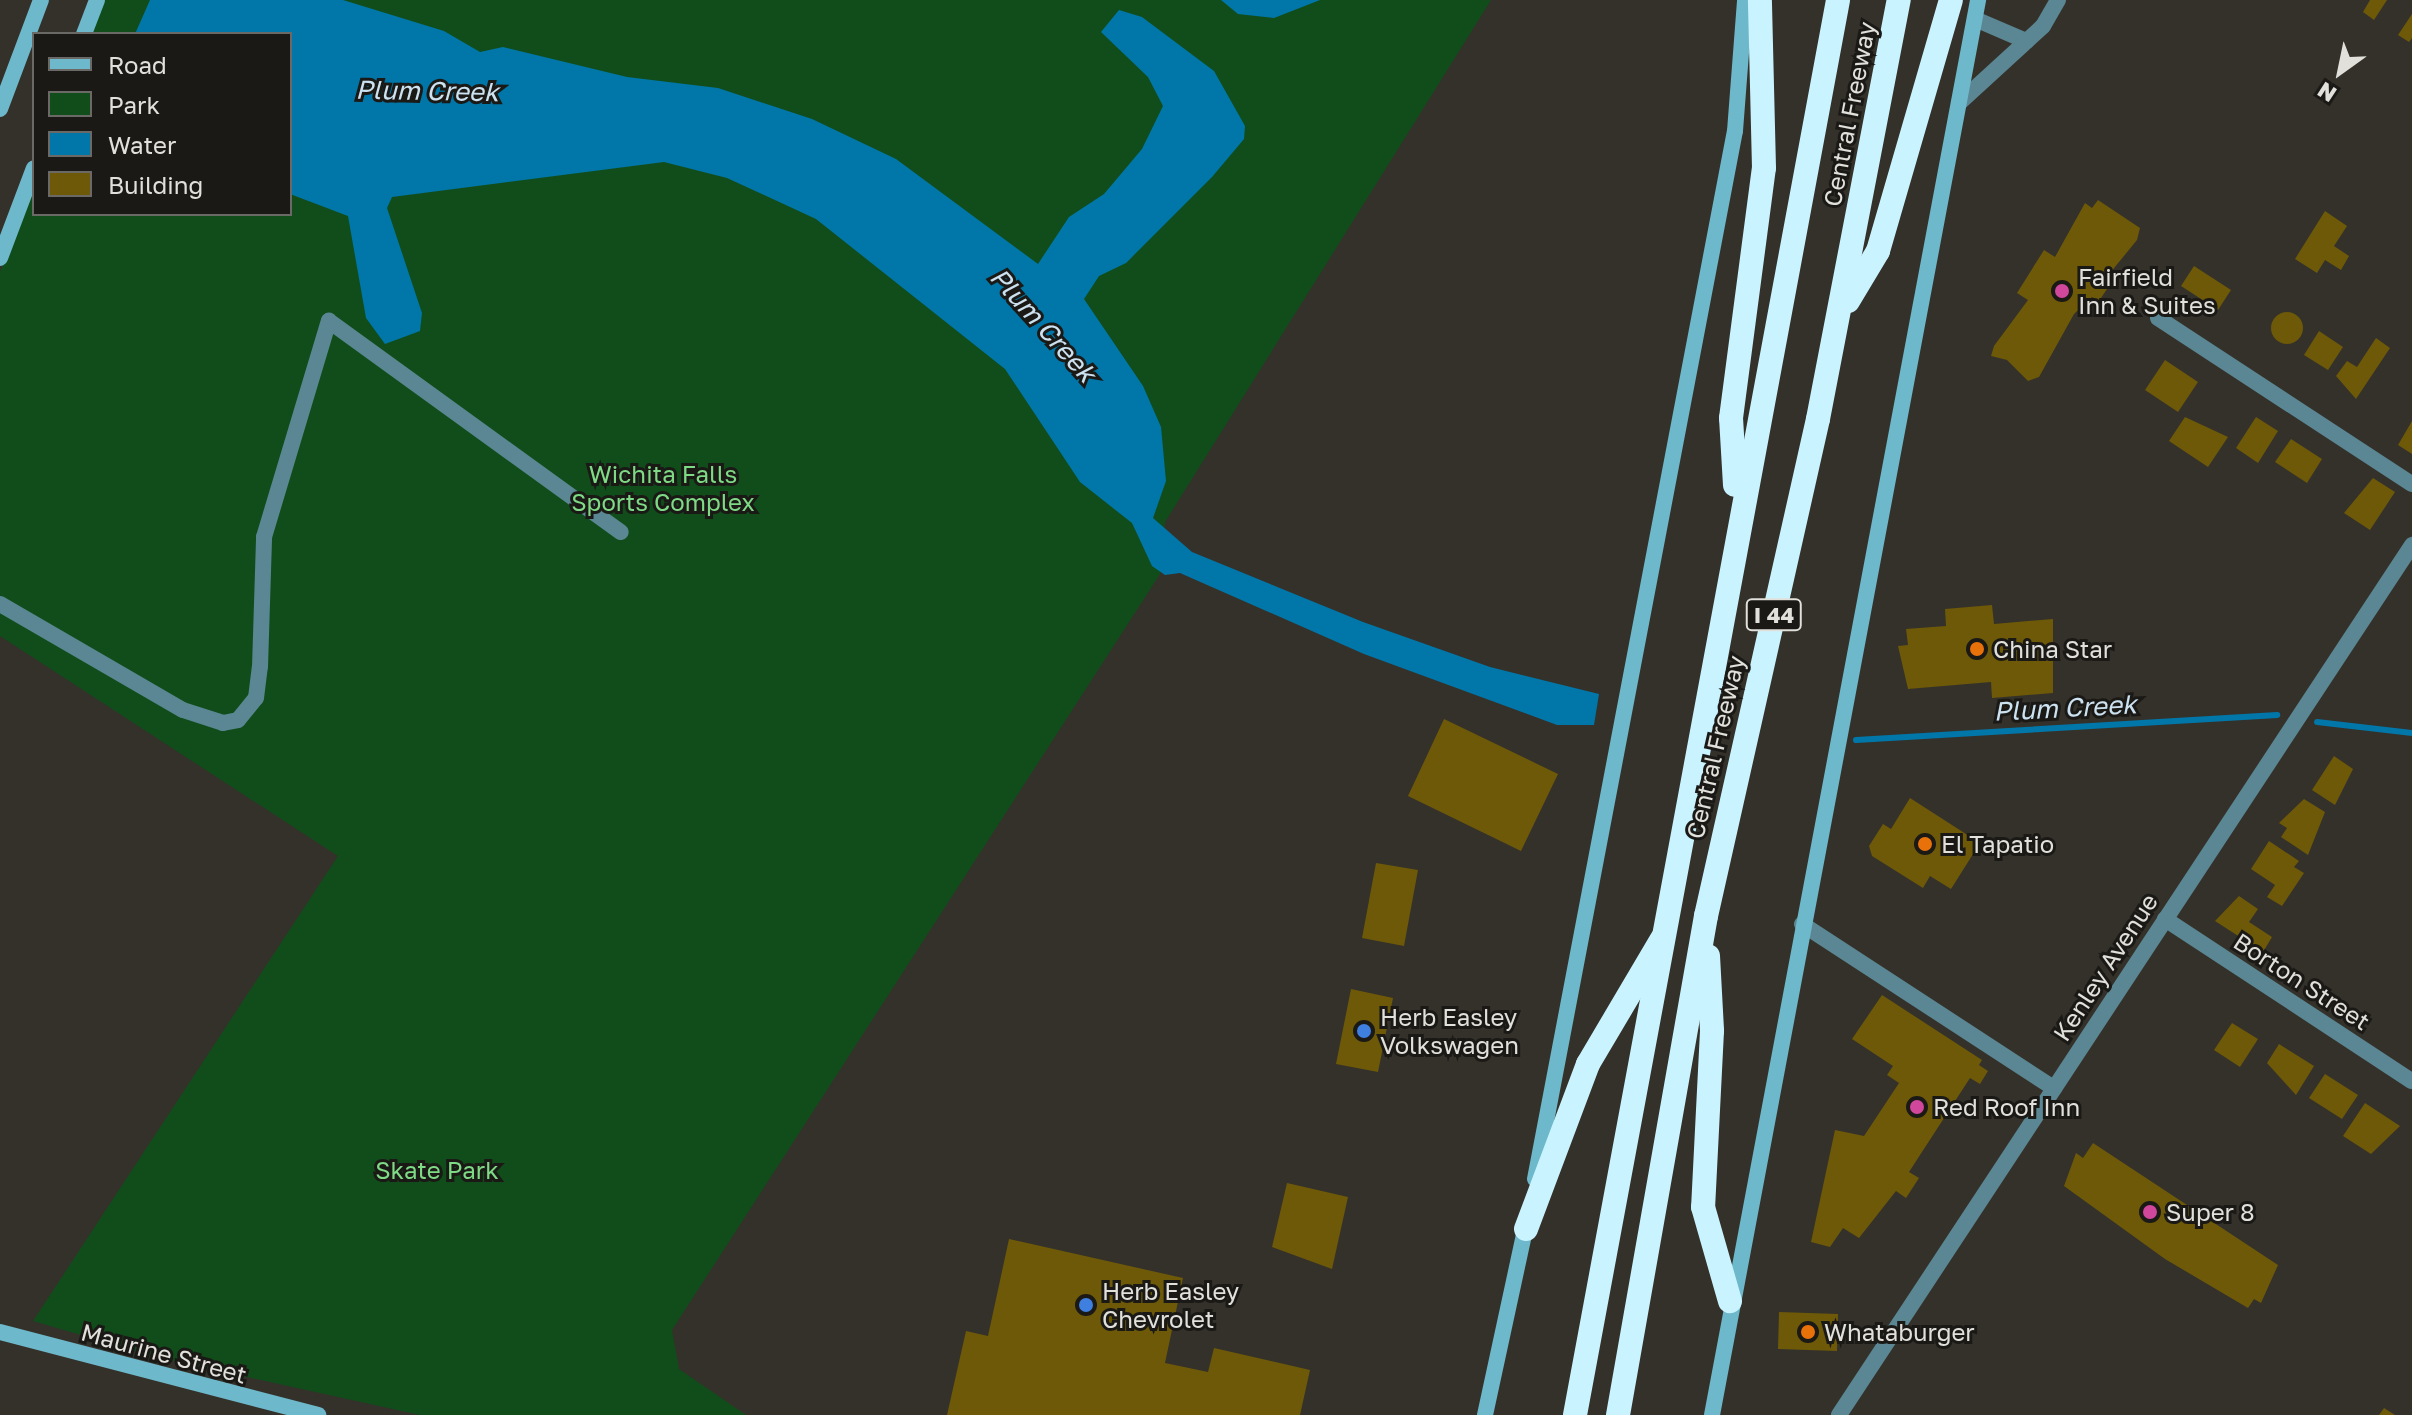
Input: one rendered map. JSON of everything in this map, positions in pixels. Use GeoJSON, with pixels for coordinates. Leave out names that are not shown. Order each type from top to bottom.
{"type":"FeatureCollection","features":[{"type":"Feature","properties":{"kind":"highway"},"geometry":{"type":"LineString","coordinates":[[1737,523],[1731,418],[1764,168],[1760,0]]}},
{"type":"Feature","properties":{"kind":"highway","name":"Central Freeway"},"geometry":{"type":"LineString","coordinates":[[1575,1415],[1671,923],[1737,523],[1838,0]]}},
{"type":"Feature","properties":{"kind":"highway","name":"Central Freeway"},"geometry":{"type":"LineString","coordinates":[[1618,1415],[1706,916],[1840,313],[1899,0]]}},
{"type":"Feature","properties":{"kind":"highway"},"geometry":{"type":"LineString","coordinates":[[1840,313],[1878,251],[1951,0]]}},
{"type":"Feature","properties":{"kind":"highway"},"geometry":{"type":"LineString","coordinates":[[1706,916],[1712,1031],[1703,1207],[1730,1301]]}},
{"type":"Feature","properties":{"kind":"highway"},"geometry":{"type":"LineString","coordinates":[[1526,1229],[1588,1064],[1671,923]]}},
{"type":"Feature","properties":{"kind":"main road"},"geometry":{"type":"LineString","coordinates":[[0,109],[41,0]]}},
{"type":"Feature","properties":{"kind":"main road"},"geometry":{"type":"LineString","coordinates":[[85,32],[97,0]]}},
{"type":"Feature","properties":{"kind":"main road"},"geometry":{"type":"LineString","coordinates":[[1485,1415],[1526,1229],[1735,131],[1745,0]]}},
{"type":"Feature","properties":{"kind":"main road"},"geometry":{"type":"LineString","coordinates":[[1712,1415],[1730,1301],[1978,0]]}},
{"type":"Feature","properties":{"kind":"main road"},"geometry":{"type":"LineString","coordinates":[[0,258],[32,173]]}},
{"type":"Feature","properties":{"kind":"main road","name":"Maurine Street"},"geometry":{"type":"LineString","coordinates":[[0,1332],[318,1415]]}},
{"type":"Feature","properties":{"kind":"street"},"geometry":{"type":"LineString","coordinates":[[1959,103],[2026,41],[2058,0]]}},
{"type":"Feature","properties":{"kind":"street"},"geometry":{"type":"LineString","coordinates":[[1975,19],[2026,41]]}},
{"type":"Feature","properties":{"kind":"street"},"geometry":{"type":"LineString","coordinates":[[2158,318],[2412,484]]}},
{"type":"Feature","properties":{"kind":"street"},"geometry":{"type":"LineString","coordinates":[[0,604],[183,710],[223,723],[238,720],[256,698],[260,667],[264,537],[329,321],[621,532]]}},
{"type":"Feature","properties":{"kind":"street","name":"Kenley Avenue"},"geometry":{"type":"LineString","coordinates":[[1839,1415],[2412,545]]}},
{"type":"Feature","properties":{"kind":"street","name":"Borton Street"},"geometry":{"type":"LineString","coordinates":[[2165,919],[2412,1081]]}},
{"type":"Feature","properties":{"kind":"street"},"geometry":{"type":"LineString","coordinates":[[1802,924],[2054,1088]]}},
{"type":"Feature","properties":{"kind":"green space","name":"Wichita Falls Sports Complex"},"geometry":{"type":"Polygon","coordinates":[[[104,0],[1491,0],[1165,522],[1160,574],[672,1330],[679,1369],[746,1415],[420,1415],[160,1358],[33,1321],[338,856],[0,636],[0,272],[32,188],[32,216],[292,216],[292,32],[92,32],[104,0]]]}},
{"type":"Feature","properties":{"kind":"water"},"geometry":{"type":"Polygon","coordinates":[[[150,0],[343,0],[444,31],[480,52],[503,47],[627,77],[718,88],[812,119],[896,159],[1038,264],[1069,217],[1104,194],[1142,149],[1163,106],[1148,77],[1101,32],[1119,10],[1142,17],[1214,71],[1245,126],[1244,139],[1212,177],[1126,263],[1099,276],[1084,299],[1143,386],[1161,427],[1166,481],[1153,518],[1192,552],[1363,622],[1490,667],[1599,694],[1594,725],[1557,725],[1364,654],[1180,573],[1165,575],[1152,566],[1132,523],[1080,482],[1005,369],[816,219],[727,178],[664,162],[392,197],[387,208],[422,313],[420,331],[385,344],[366,318],[348,216],[292,195],[292,32],[136,32],[150,0]]]}},
{"type":"Feature","properties":{"kind":"water"},"geometry":{"type":"Polygon","coordinates":[[[1221,0],[1320,0],[1274,18],[1238,14],[1221,0]]]}},
{"type":"Feature","properties":{"kind":"building"},"geometry":{"type":"Polygon","coordinates":[[[2370,0],[2387,0],[2374,20],[2363,12],[2370,0]]]}},
{"type":"Feature","properties":{"kind":"building"},"geometry":{"type":"Polygon","coordinates":[[[2412,14],[2412,38],[2409,42],[2398,35],[2412,14]]]}},
{"type":"Feature","properties":{"kind":"building","name":"Fairfield Inn & Suites"},"geometry":{"type":"Polygon","coordinates":[[[2098,200],[2140,228],[2137,240],[2101,284],[2107,289],[2099,301],[2092,297],[2074,314],[2039,377],[2028,381],[2007,360],[1991,356],[1994,346],[2028,300],[2017,293],[2044,250],[2055,257],[2085,203],[2092,208],[2098,200]]]}},
{"type":"Feature","properties":{"kind":"building"},"geometry":{"type":"Polygon","coordinates":[[[2325,211],[2347,226],[2334,246],[2349,256],[2341,270],[2325,260],[2317,273],[2295,259],[2325,211]]]}},
{"type":"Feature","properties":{"kind":"building"},"geometry":{"type":"Polygon","coordinates":[[[2194,266],[2231,290],[2218,310],[2181,286],[2194,266]]]}},
{"type":"Feature","properties":{"kind":"building"},"geometry":{"type":"Polygon","coordinates":[[[2287,312],[2298,317],[2303,328],[2298,339],[2287,344],[2276,339],[2271,328],[2276,317],[2287,312]]]}},
{"type":"Feature","properties":{"kind":"building"},"geometry":{"type":"Polygon","coordinates":[[[2319,331],[2343,347],[2328,370],[2304,355],[2319,331]]]}},
{"type":"Feature","properties":{"kind":"building"},"geometry":{"type":"Polygon","coordinates":[[[2376,338],[2390,348],[2356,399],[2336,376],[2347,361],[2357,367],[2376,338]]]}},
{"type":"Feature","properties":{"kind":"building"},"geometry":{"type":"Polygon","coordinates":[[[2165,360],[2198,382],[2178,412],[2145,390],[2165,360]]]}},
{"type":"Feature","properties":{"kind":"building"},"geometry":{"type":"Polygon","coordinates":[[[2185,417],[2228,437],[2208,467],[2169,441],[2185,417]]]}},
{"type":"Feature","properties":{"kind":"building"},"geometry":{"type":"Polygon","coordinates":[[[2256,417],[2278,431],[2258,463],[2236,448],[2256,417]]]}},
{"type":"Feature","properties":{"kind":"building"},"geometry":{"type":"Polygon","coordinates":[[[2412,421],[2412,454],[2398,445],[2412,421]]]}},
{"type":"Feature","properties":{"kind":"building"},"geometry":{"type":"Polygon","coordinates":[[[2291,439],[2322,459],[2307,483],[2275,462],[2291,439]]]}},
{"type":"Feature","properties":{"kind":"building"},"geometry":{"type":"Polygon","coordinates":[[[2373,478],[2395,492],[2370,530],[2344,513],[2373,478]]]}},
{"type":"Feature","properties":{"kind":"building","name":"China Star"},"geometry":{"type":"Polygon","coordinates":[[[1992,605],[1994,624],[2053,619],[2053,693],[1992,698],[1991,682],[1908,689],[1898,646],[1908,645],[1906,629],[1946,626],[1945,609],[1992,605]]]}},
{"type":"Feature","properties":{"kind":"building"},"geometry":{"type":"Polygon","coordinates":[[[1444,719],[1558,774],[1521,851],[1408,796],[1444,719]]]}},
{"type":"Feature","properties":{"kind":"building"},"geometry":{"type":"Polygon","coordinates":[[[2334,756],[2353,769],[2335,805],[2312,790],[2334,756]]]}},
{"type":"Feature","properties":{"kind":"building","name":"El Tapatio"},"geometry":{"type":"Polygon","coordinates":[[[1910,798],[1980,843],[1951,889],[1930,876],[1923,888],[1872,856],[1869,846],[1883,824],[1891,829],[1910,798]]]}},
{"type":"Feature","properties":{"kind":"building"},"geometry":{"type":"Polygon","coordinates":[[[2304,799],[2325,812],[2308,855],[2281,837],[2287,828],[2279,823],[2304,799]]]}},
{"type":"Feature","properties":{"kind":"building"},"geometry":{"type":"Polygon","coordinates":[[[2269,841],[2299,861],[2294,867],[2304,873],[2282,906],[2267,897],[2275,885],[2251,869],[2269,841]]]}},
{"type":"Feature","properties":{"kind":"building","name":"Herb Easley Volkswagen"},"geometry":{"type":"Polygon","coordinates":[[[1376,863],[1418,870],[1404,946],[1362,938],[1376,863]]]}},
{"type":"Feature","properties":{"kind":"building"},"geometry":{"type":"Polygon","coordinates":[[[2239,896],[2258,909],[2249,922],[2272,937],[2263,952],[2215,921],[2239,896]]]}},
{"type":"Feature","properties":{"kind":"building","name":"Herb Easley Volkswagen"},"geometry":{"type":"Polygon","coordinates":[[[1351,989],[1393,998],[1378,1072],[1336,1064],[1351,989]]]}},
{"type":"Feature","properties":{"kind":"building","name":"Red Roof Inn"},"geometry":{"type":"Polygon","coordinates":[[[1882,995],[1982,1060],[1979,1065],[1988,1071],[1980,1084],[1970,1078],[1909,1172],[1919,1178],[1906,1198],[1896,1191],[1859,1238],[1843,1228],[1830,1247],[1811,1242],[1835,1130],[1864,1136],[1899,1083],[1887,1075],[1893,1066],[1852,1039],[1882,995]]]}},
{"type":"Feature","properties":{"kind":"building"},"geometry":{"type":"Polygon","coordinates":[[[2232,1023],[2258,1039],[2240,1067],[2214,1050],[2232,1023]]]}},
{"type":"Feature","properties":{"kind":"building"},"geometry":{"type":"Polygon","coordinates":[[[2279,1044],[2314,1066],[2296,1095],[2267,1063],[2279,1044]]]}},
{"type":"Feature","properties":{"kind":"building"},"geometry":{"type":"Polygon","coordinates":[[[2325,1074],[2358,1095],[2342,1119],[2309,1098],[2325,1074]]]}},
{"type":"Feature","properties":{"kind":"building"},"geometry":{"type":"Polygon","coordinates":[[[2365,1103],[2400,1126],[2371,1154],[2343,1136],[2365,1103]]]}},
{"type":"Feature","properties":{"kind":"building","name":"Super 8"},"geometry":{"type":"Polygon","coordinates":[[[2093,1143],[2278,1265],[2261,1303],[2254,1299],[2248,1308],[2165,1259],[2064,1186],[2076,1153],[2083,1158],[2093,1143]]]}},
{"type":"Feature","properties":{"kind":"building"},"geometry":{"type":"Polygon","coordinates":[[[1287,1183],[1348,1197],[1332,1269],[1272,1247],[1287,1183]]]}},
{"type":"Feature","properties":{"kind":"building","name":"Herb Easley Chevrolet"},"geometry":{"type":"Polygon","coordinates":[[[1009,1239],[1183,1278],[1165,1363],[1208,1372],[1214,1348],[1310,1370],[1300,1415],[947,1415],[966,1331],[988,1336],[1009,1239]]]}},
{"type":"Feature","properties":{"kind":"building","name":"Whataburger"},"geometry":{"type":"Polygon","coordinates":[[[1779,1312],[1838,1314],[1837,1351],[1778,1349],[1779,1312]]]}},
{"type":"Feature","properties":{"kind":"building"},"geometry":{"type":"Polygon","coordinates":[[[2384,1408],[2395,1415],[2379,1415],[2384,1408]]]}},
{"type":"Feature","properties":{"kind":"waterway","name":"Plum Creek"},"geometry":{"type":"LineString","coordinates":[[1856,740],[2277,715]]}},
{"type":"Feature","properties":{"kind":"waterway","name":"Plum Creek"},"geometry":{"type":"LineString","coordinates":[[2317,722],[2412,733]]}},
{"type":"Feature","properties":{"kind":"place","name":"Fairfield Inn & Suites"},"geometry":{"type":"Point","coordinates":[2062,291]}},
{"type":"Feature","properties":{"kind":"place","name":"China Star"},"geometry":{"type":"Point","coordinates":[1977,649]}},
{"type":"Feature","properties":{"kind":"place","name":"El Tapatio"},"geometry":{"type":"Point","coordinates":[1925,844]}},
{"type":"Feature","properties":{"kind":"place","name":"Herb Easley Volkswagen"},"geometry":{"type":"Point","coordinates":[1364,1031]}},
{"type":"Feature","properties":{"kind":"place","name":"Red Roof Inn"},"geometry":{"type":"Point","coordinates":[1917,1107]}},
{"type":"Feature","properties":{"kind":"place","name":"Super 8"},"geometry":{"type":"Point","coordinates":[2150,1212]}},
{"type":"Feature","properties":{"kind":"place","name":"Herb Easley Chevrolet"},"geometry":{"type":"Point","coordinates":[1086,1305]}},
{"type":"Feature","properties":{"kind":"place","name":"Whataburger"},"geometry":{"type":"Point","coordinates":[1808,1332]}},
{"type":"Feature","properties":{"kind":"park label","name":"Skate Park"},"geometry":{"type":"Point","coordinates":[437,1170]}}]}
